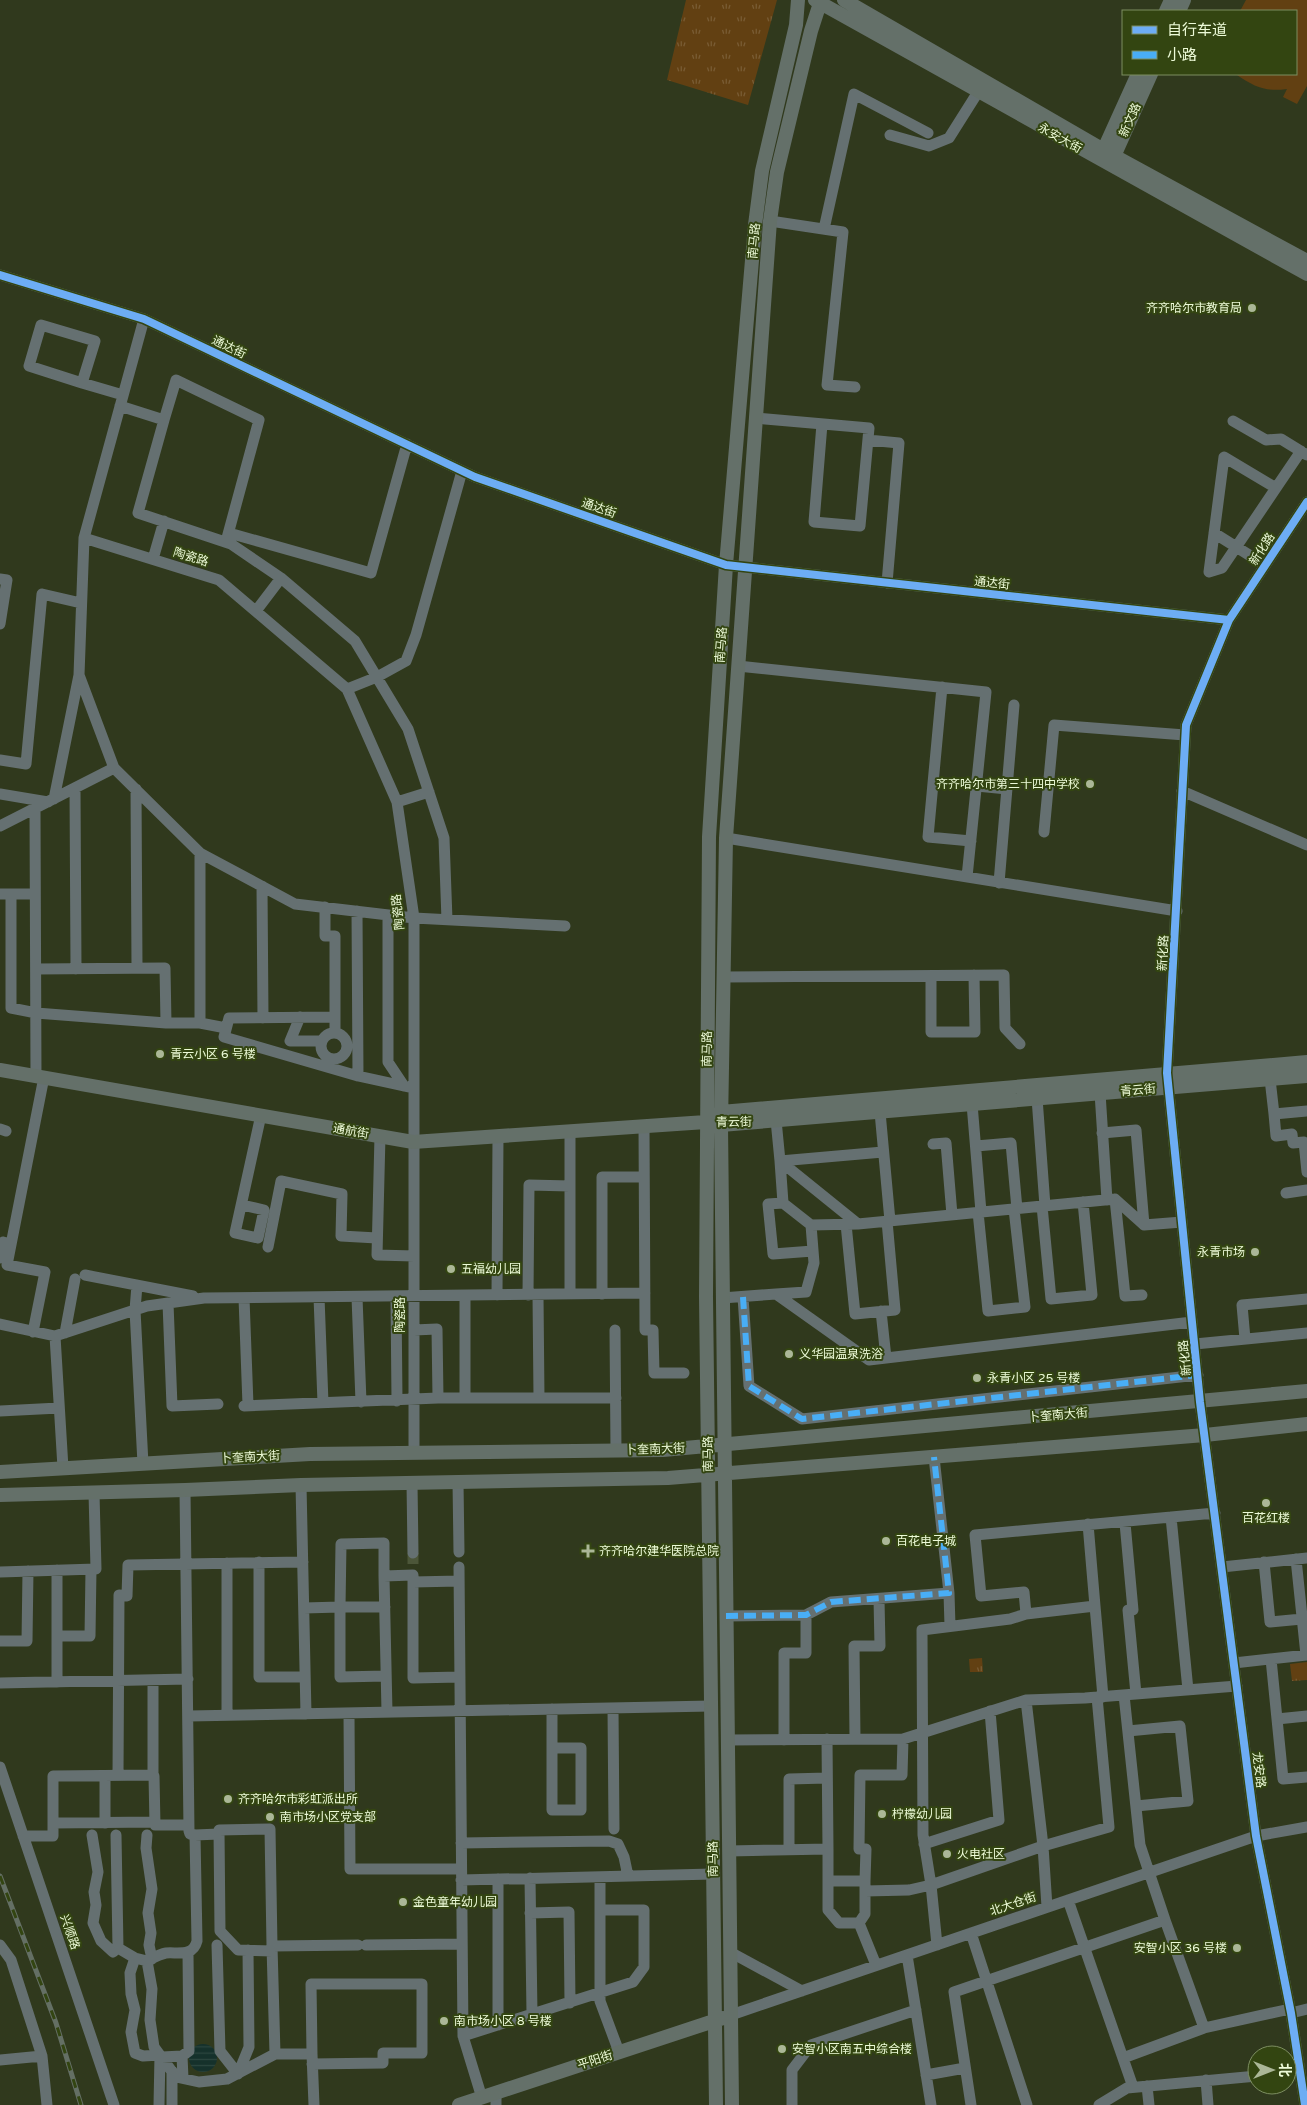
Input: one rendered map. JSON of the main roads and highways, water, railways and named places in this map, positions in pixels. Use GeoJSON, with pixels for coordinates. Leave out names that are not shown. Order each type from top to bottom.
{"type":"FeatureCollection","features":[{"type":"Feature","properties":{"kind":"main road","name":"南马路"},"geometry":{"type":"LineString","coordinates":[[716,2105],[708,1475],[706,1122],[709,837],[726,565],[762,171],[796,25],[798,0]]}},
{"type":"Feature","properties":{"kind":"main road","name":"永安大街"},"geometry":{"type":"LineString","coordinates":[[844,0],[1107,158],[1307,274]]}},
{"type":"Feature","properties":{"kind":"main road","name":"南马路"},"geometry":{"type":"LineString","coordinates":[[732,2105],[721,1118],[726,838],[770,221],[777,172],[818,1]]}},
{"type":"Feature","properties":{"kind":"main road","name":"永安大街"},"geometry":{"type":"LineString","coordinates":[[818,1],[978,92],[1307,261]]}},
{"type":"Feature","properties":{"kind":"main road","name":"新文路"},"geometry":{"type":"LineString","coordinates":[[1107,158],[1138,75]]}},
{"type":"Feature","properties":{"kind":"main road","name":"新文路"},"geometry":{"type":"LineString","coordinates":[[1107,158],[1150,75]]}},
{"type":"Feature","properties":{"kind":"main road","name":"青云街"},"geometry":{"type":"LineString","coordinates":[[706,1122],[721,1118],[1167,1073],[1307,1062]]}},
{"type":"Feature","properties":{"kind":"main road","name":"通航街"},"geometry":{"type":"LineString","coordinates":[[0,1070],[413,1142],[706,1122]]}},
{"type":"Feature","properties":{"kind":"main road","name":"青云街"},"geometry":{"type":"LineString","coordinates":[[721,1118],[776,1120],[1307,1076]]}},
{"type":"Feature","properties":{"kind":"main road","name":"卜奎南大街"},"geometry":{"type":"LineString","coordinates":[[0,1472],[310,1454],[663,1450],[1307,1391]]}},
{"type":"Feature","properties":{"kind":"main road"},"geometry":{"type":"LineString","coordinates":[[0,1495],[301,1485],[668,1478],[1205,1435],[1307,1424]]}},
{"type":"Feature","properties":{"kind":"main road","name":"平阳街"},"geometry":{"type":"LineString","coordinates":[[459,2105],[482,2098],[496,2099],[619,2052],[731,2015]]}},
{"type":"Feature","properties":{"kind":"water"},"geometry":{"type":"Polygon","coordinates":[[[203,2044],[213,2048],[217,2058],[213,2068],[203,2072],[193,2068],[189,2058],[193,2048],[203,2044]]]}},
{"type":"Feature","properties":{"kind":"tunnel"},"geometry":{"type":"LineString","coordinates":[[413,1553],[413,1569]]}},
{"type":"Feature","properties":{"kind":"railway"},"geometry":{"type":"LineString","coordinates":[[0,1876],[56,2023],[81,2105]]}},
{"type":"Feature","properties":{"kind":"place","name":"齐齐哈尔市教育局"},"geometry":{"type":"Point","coordinates":[1252,308]}},
{"type":"Feature","properties":{"kind":"place","name":"齐齐哈尔市第三十四中学校"},"geometry":{"type":"Point","coordinates":[1090,784]}},
{"type":"Feature","properties":{"kind":"place","name":"青云小区 6 号楼"},"geometry":{"type":"Point","coordinates":[160,1054]}},
{"type":"Feature","properties":{"kind":"place","name":"永青市场"},"geometry":{"type":"Point","coordinates":[1255,1252]}},
{"type":"Feature","properties":{"kind":"place","name":"五福幼儿园"},"geometry":{"type":"Point","coordinates":[451,1269]}},
{"type":"Feature","properties":{"kind":"place","name":"义华园温泉洗浴"},"geometry":{"type":"Point","coordinates":[789,1354]}},
{"type":"Feature","properties":{"kind":"place","name":"永青小区 25 号楼"},"geometry":{"type":"Point","coordinates":[977,1378]}},
{"type":"Feature","properties":{"kind":"place","name":"百花红楼"},"geometry":{"type":"Point","coordinates":[1266,1503]}},
{"type":"Feature","properties":{"kind":"place","name":"百花电子城"},"geometry":{"type":"Point","coordinates":[886,1541]}},
{"type":"Feature","properties":{"kind":"place","name":"齐齐哈尔建华医院总院"},"geometry":{"type":"Point","coordinates":[588,1551]}},
{"type":"Feature","properties":{"kind":"place","name":"齐齐哈尔市彩虹派出所"},"geometry":{"type":"Point","coordinates":[228,1799]}},
{"type":"Feature","properties":{"kind":"place","name":"柠檬幼儿园"},"geometry":{"type":"Point","coordinates":[882,1814]}},
{"type":"Feature","properties":{"kind":"place","name":"南市场小区党支部"},"geometry":{"type":"Point","coordinates":[270,1817]}},
{"type":"Feature","properties":{"kind":"place","name":"火电社区"},"geometry":{"type":"Point","coordinates":[947,1854]}},
{"type":"Feature","properties":{"kind":"place","name":"金色童年幼儿园"},"geometry":{"type":"Point","coordinates":[403,1902]}},
{"type":"Feature","properties":{"kind":"place","name":"安智小区 36 号楼"},"geometry":{"type":"Point","coordinates":[1237,1948]}},
{"type":"Feature","properties":{"kind":"place","name":"南市场小区 8 号楼"},"geometry":{"type":"Point","coordinates":[444,2021]}},
{"type":"Feature","properties":{"kind":"place","name":"安智小区南五中综合楼"},"geometry":{"type":"Point","coordinates":[782,2049]}}]}
